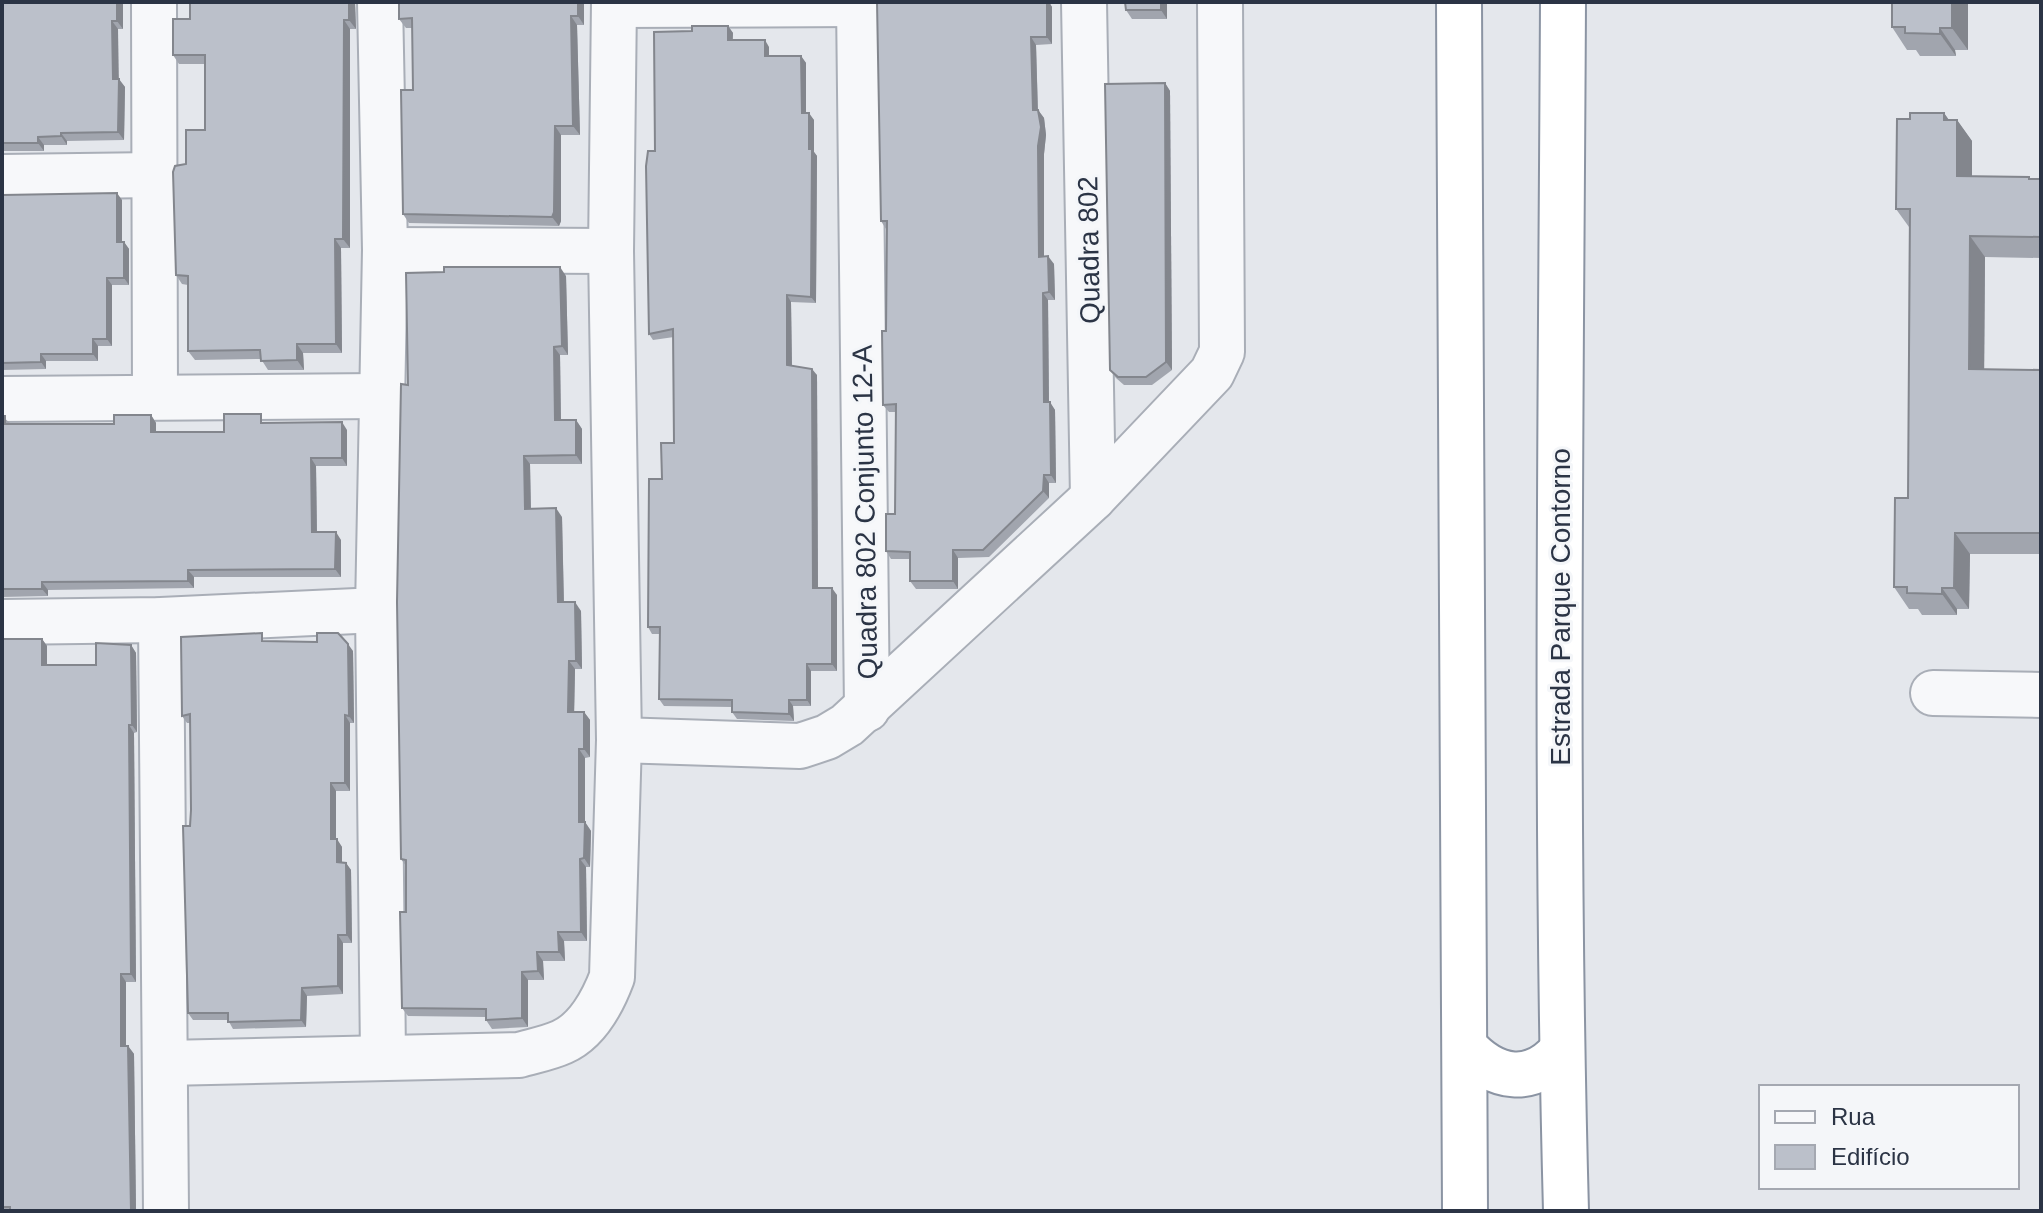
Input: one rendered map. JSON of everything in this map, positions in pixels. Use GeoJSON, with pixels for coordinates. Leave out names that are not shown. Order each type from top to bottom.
{"type":"FeatureCollection","features":[{"type":"Feature","properties":{"kind":"highway"},"geometry":{"type":"LineString","coordinates":[[1459,2],[1465,1211]]}},
{"type":"Feature","properties":{"kind":"highway","name":"Estrada Parque Contorno"},"geometry":{"type":"LineString","coordinates":[[1563,2],[1560,510],[1562,1050],[1566,1211]]}},
{"type":"Feature","properties":{"kind":"highway"},"geometry":{"type":"LineString","coordinates":[[1465,1047],[1492,1069],[1525,1075],[1551,1063],[1562,1050]]}},
{"type":"Feature","properties":{"kind":"street"},"geometry":{"type":"LineString","coordinates":[[154,2],[155,397]]}},
{"type":"Feature","properties":{"kind":"street"},"geometry":{"type":"LineString","coordinates":[[380,2],[385,250],[378,610],[383,1057]]}},
{"type":"Feature","properties":{"kind":"street","name":"Quadra 802"},"geometry":{"type":"LineString","coordinates":[[1084,2],[1093,498]]}},
{"type":"Feature","properties":{"kind":"street","name":"Quadra 802 Conjunto 12-A"},"geometry":{"type":"LineString","coordinates":[[867,709],[1093,498],[1202,385],[1219,363],[1222,352],[1220,2]]}},
{"type":"Feature","properties":{"kind":"street"},"geometry":{"type":"LineString","coordinates":[[165,1063],[519,1055],[564,1041],[587,1021],[603,1000],[612,977],[619,740],[611,251],[614,3],[859,3]]}},
{"type":"Feature","properties":{"kind":"street","name":"Quadra 802 Conjunto 12-A"},"geometry":{"type":"LineString","coordinates":[[859,3],[867,709]]}},
{"type":"Feature","properties":{"kind":"street"},"geometry":{"type":"LineString","coordinates":[[2,177],[156,175]]}},
{"type":"Feature","properties":{"kind":"street"},"geometry":{"type":"LineString","coordinates":[[385,250],[611,251]]}},
{"type":"Feature","properties":{"kind":"street"},"geometry":{"type":"LineString","coordinates":[[2,399],[380,396]]}},
{"type":"Feature","properties":{"kind":"street"},"geometry":{"type":"LineString","coordinates":[[2,622],[161,620],[378,610]]}},
{"type":"Feature","properties":{"kind":"street"},"geometry":{"type":"LineString","coordinates":[[161,620],[166,1211]]}},
{"type":"Feature","properties":{"kind":"street"},"geometry":{"type":"LineString","coordinates":[[1933,693],[2041,695]]}},
{"type":"Feature","properties":{"kind":"street"},"geometry":{"type":"LineString","coordinates":[[619,740],[800,746],[827,737],[867,709]]}},
{"type":"Feature","properties":{"kind":"building"},"geometry":{"type":"Polygon","coordinates":[[[2,2],[117,2],[117,21],[112,21],[113,79],[119,79],[118,132],[61,133],[61,136],[38,137],[38,143],[2,143],[2,2]]]}},
{"type":"Feature","properties":{"kind":"building"},"geometry":{"type":"Polygon","coordinates":[[[190,2],[349,2],[349,20],[344,20],[343,239],[335,239],[336,344],[297,344],[297,360],[261,361],[260,350],[188,351],[188,276],[176,275],[173,172],[175,166],[186,164],[186,130],[205,130],[205,55],[173,55],[173,19],[190,19],[190,2]]]}},
{"type":"Feature","properties":{"kind":"building"},"geometry":{"type":"Polygon","coordinates":[[[399,2],[578,2],[578,16],[571,16],[573,126],[555,126],[552,217],[403,214],[401,90],[413,90],[412,18],[399,19],[399,2]]]}},
{"type":"Feature","properties":{"kind":"building"},"geometry":{"type":"Polygon","coordinates":[[[877,2],[1047,2],[1047,37],[1031,37],[1033,110],[1038,110],[1041,127],[1038,146],[1039,257],[1048,256],[1049,292],[1043,293],[1044,402],[1050,402],[1051,475],[1044,475],[1043,491],[983,550],[953,550],[953,581],[910,581],[910,552],[886,551],[886,514],[895,514],[896,404],[883,405],[882,331],[886,331],[887,221],[881,221],[877,2]]]}},
{"type":"Feature","properties":{"kind":"building"},"geometry":{"type":"Polygon","coordinates":[[[1125,2],[1161,2],[1161,10],[1126,10],[1125,2]]]}},
{"type":"Feature","properties":{"kind":"building"},"geometry":{"type":"Polygon","coordinates":[[[1892,2],[1952,2],[1952,28],[1940,28],[1940,34],[1905,33],[1905,27],[1892,27],[1892,2]]]}},
{"type":"Feature","properties":{"kind":"building"},"geometry":{"type":"Polygon","coordinates":[[[692,26],[728,26],[728,40],[765,40],[765,56],[801,56],[802,113],[809,113],[809,149],[812,149],[811,297],[787,295],[787,365],[812,369],[813,588],[832,588],[832,664],[807,664],[807,700],[789,700],[789,714],[732,712],[732,700],[659,699],[660,627],[648,627],[649,479],[662,479],[661,443],[674,443],[673,329],[649,334],[646,166],[648,151],[655,151],[654,32],[692,31],[692,26]]]}},
{"type":"Feature","properties":{"kind":"building"},"geometry":{"type":"Polygon","coordinates":[[[1165,83],[1166,362],[1146,377],[1118,377],[1110,370],[1105,84],[1165,83]]]}},
{"type":"Feature","properties":{"kind":"building"},"geometry":{"type":"Polygon","coordinates":[[[1910,113],[1944,113],[1944,120],[1957,120],[1957,176],[2041,179],[2041,237],[1970,236],[1969,369],[2041,370],[2041,533],[1955,533],[1954,588],[1942,588],[1942,594],[1907,593],[1907,587],[1894,587],[1895,498],[1908,498],[1910,209],[1896,209],[1897,119],[1910,119],[1910,113]]]}},
{"type":"Feature","properties":{"kind":"building"},"geometry":{"type":"Polygon","coordinates":[[[117,193],[117,242],[124,242],[124,278],[107,278],[107,339],[93,339],[93,354],[41,354],[41,362],[2,363],[3,195],[117,193]]]}},
{"type":"Feature","properties":{"kind":"building"},"geometry":{"type":"Polygon","coordinates":[[[444,267],[560,267],[562,346],[554,347],[555,420],[576,420],[576,455],[524,456],[525,509],[556,508],[558,602],[575,602],[576,661],[569,661],[568,712],[584,712],[584,749],[579,749],[579,822],[585,822],[584,858],[580,859],[581,932],[558,932],[559,952],[537,952],[538,971],[522,972],[522,1018],[486,1020],[486,1009],[402,1008],[400,912],[406,912],[406,860],[401,859],[397,602],[401,384],[408,385],[406,273],[444,272],[444,267]]]}},
{"type":"Feature","properties":{"kind":"building"},"geometry":{"type":"Polygon","coordinates":[[[224,414],[261,414],[261,423],[342,422],[342,458],[311,458],[312,532],[336,532],[335,569],[188,570],[188,581],[42,582],[42,589],[2,589],[2,416],[5,416],[5,424],[114,424],[114,415],[151,415],[151,432],[224,432],[224,414]]]}},
{"type":"Feature","properties":{"kind":"building"},"geometry":{"type":"Polygon","coordinates":[[[262,633],[262,641],[317,642],[317,633],[338,633],[348,644],[349,716],[345,715],[345,783],[331,783],[331,839],[337,839],[337,862],[346,863],[347,935],[338,935],[338,986],[302,988],[301,1020],[228,1022],[228,1013],[188,1013],[183,826],[190,826],[191,810],[190,714],[182,716],[181,637],[262,633]]]}},
{"type":"Feature","properties":{"kind":"building"},"geometry":{"type":"Polygon","coordinates":[[[2,639],[42,639],[42,665],[96,665],[96,643],[131,645],[131,974],[121,974],[121,1046],[128,1046],[131,1211],[10,1211],[10,1207],[2,1207],[2,639]]]}}]}
